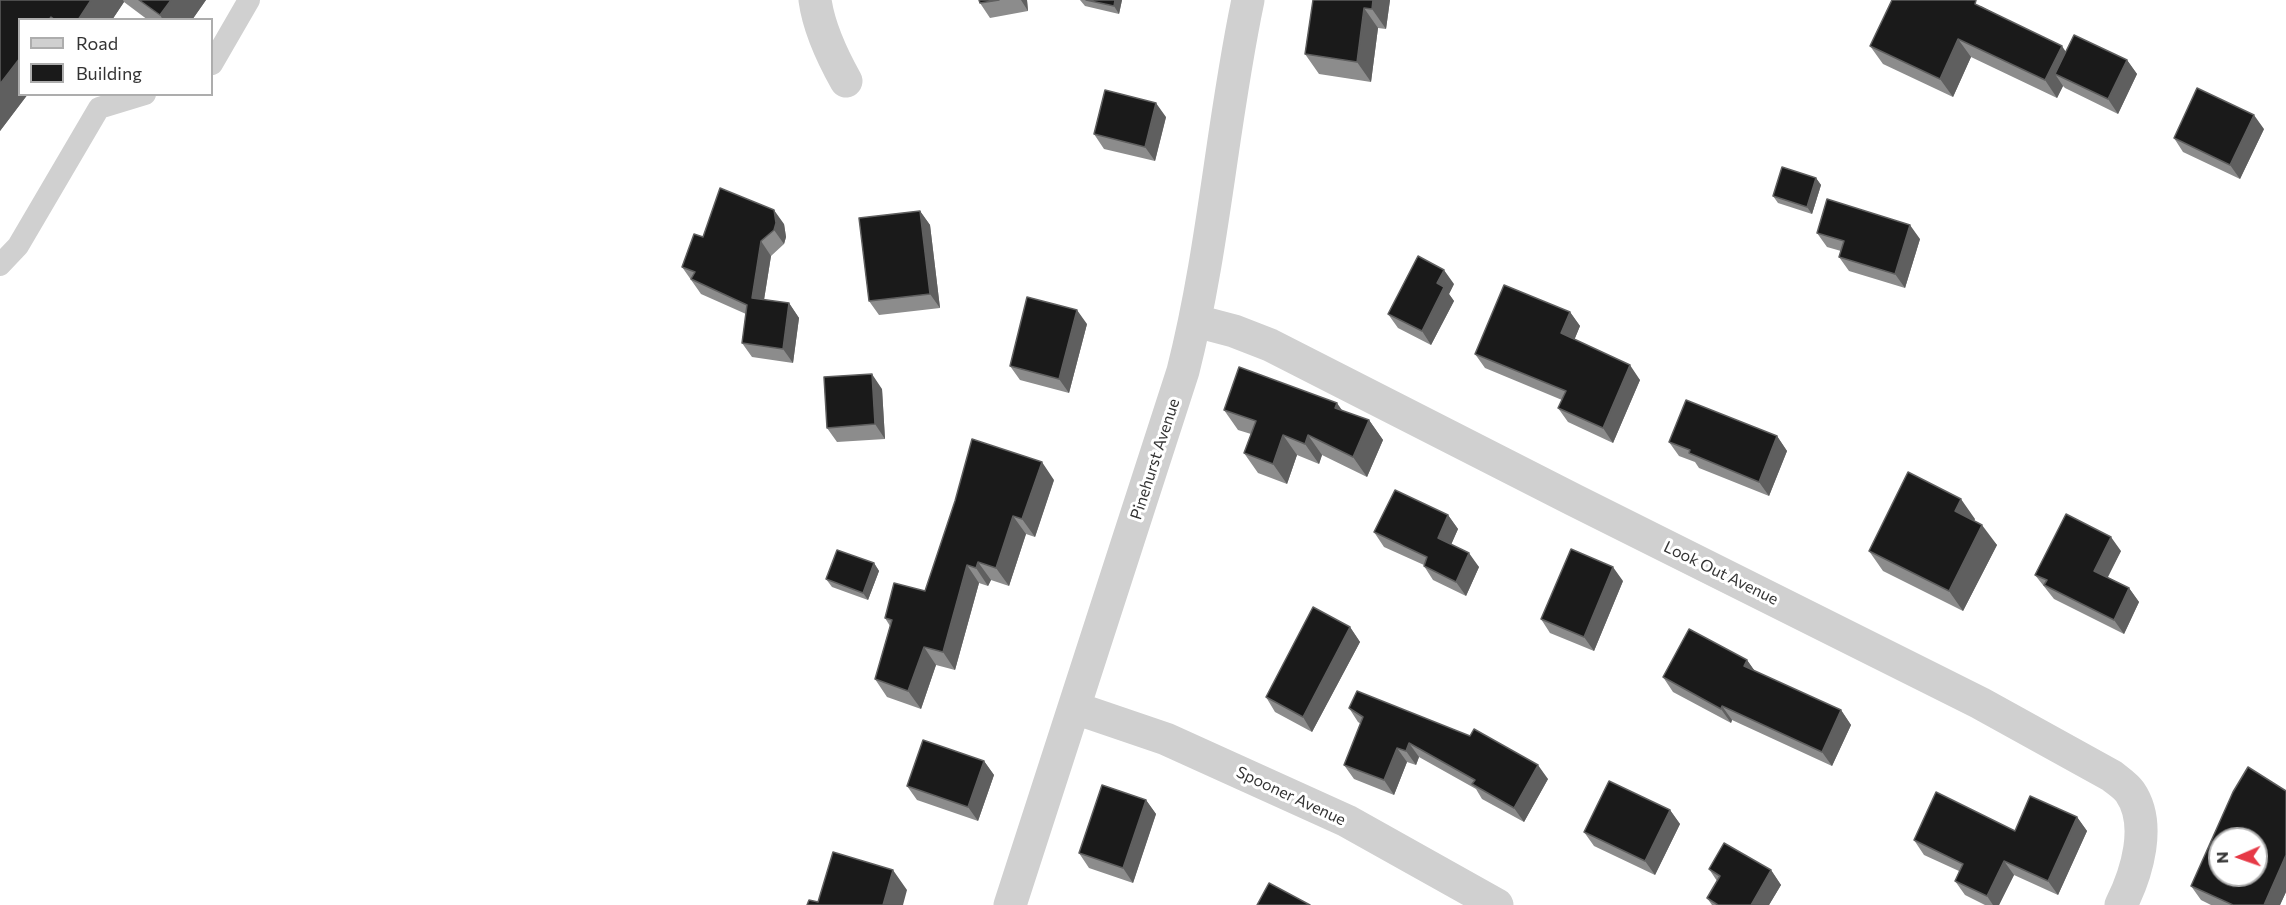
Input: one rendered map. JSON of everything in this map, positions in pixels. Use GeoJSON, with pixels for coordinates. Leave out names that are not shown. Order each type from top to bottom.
{"type":"FeatureCollection","features":[{"type":"Feature","properties":{"kind":"street"},"geometry":{"type":"LineString","coordinates":[[815,0],[822,30],[846,81]]}},
{"type":"Feature","properties":{"kind":"street","name":"Pinehurst Avenue"},"geometry":{"type":"LineString","coordinates":[[1010,905],[1168,419],[1196,321],[1234,67],[1248,0]]}},
{"type":"Feature","properties":{"kind":"street","name":"Look Out Avenue"},"geometry":{"type":"LineString","coordinates":[[1196,321],[1233,331],[1270,345],[1563,495],[1980,703],[2112,776],[2129,791],[2140,811],[2141,832],[2138,858],[2129,890],[2121,905]]}},
{"type":"Feature","properties":{"kind":"street","name":"Spooner Avenue"},"geometry":{"type":"LineString","coordinates":[[1075,708],[1166,739],[1347,821],[1497,905]]}},
{"type":"Feature","properties":{"kind":"lane"},"geometry":{"type":"LineString","coordinates":[[213,62],[249,0]]}},
{"type":"Feature","properties":{"kind":"lane"},"geometry":{"type":"LineString","coordinates":[[0,265],[18,246],[99,108],[138,96]]}},
{"type":"Feature","properties":{"kind":"building"},"geometry":{"type":"Polygon","coordinates":[[[0,0],[91,0],[79,18],[18,18],[18,61],[0,84],[0,0]]]}},
{"type":"Feature","properties":{"kind":"building"},"geometry":{"type":"Polygon","coordinates":[[[139,0],[171,0],[160,15],[139,0]]]}},
{"type":"Feature","properties":{"kind":"building"},"geometry":{"type":"Polygon","coordinates":[[[979,0],[999,0],[980,3],[979,0]]]}},
{"type":"Feature","properties":{"kind":"building"},"geometry":{"type":"Polygon","coordinates":[[[1086,0],[1115,0],[1114,6],[1086,0]]]}},
{"type":"Feature","properties":{"kind":"building"},"geometry":{"type":"Polygon","coordinates":[[[1313,0],[1373,0],[1372,9],[1364,8],[1357,62],[1305,54],[1313,0]]]}},
{"type":"Feature","properties":{"kind":"building"},"geometry":{"type":"Polygon","coordinates":[[[1892,0],[1976,0],[1975,4],[2062,46],[2045,80],[1958,39],[1940,79],[1870,46],[1892,0]]]}},
{"type":"Feature","properties":{"kind":"building"},"geometry":{"type":"Polygon","coordinates":[[[2074,35],[2127,60],[2108,99],[2055,74],[2074,35]]]}},
{"type":"Feature","properties":{"kind":"building"},"geometry":{"type":"Polygon","coordinates":[[[2197,88],[2254,115],[2230,165],[2174,138],[2197,88]]]}},
{"type":"Feature","properties":{"kind":"building"},"geometry":{"type":"Polygon","coordinates":[[[1105,90],[1156,103],[1145,147],[1094,134],[1105,90]]]}},
{"type":"Feature","properties":{"kind":"building"},"geometry":{"type":"Polygon","coordinates":[[[1782,167],[1816,178],[1807,207],[1773,196],[1782,167]]]}},
{"type":"Feature","properties":{"kind":"building"},"geometry":{"type":"Polygon","coordinates":[[[720,188],[774,210],[776,223],[774,230],[761,241],[752,298],[789,303],[783,349],[742,343],[747,305],[691,279],[695,272],[682,267],[694,234],[703,237],[720,188]]]}},
{"type":"Feature","properties":{"kind":"building"},"geometry":{"type":"Polygon","coordinates":[[[1827,199],[1910,225],[1895,274],[1839,257],[1844,241],[1817,233],[1827,199]]]}},
{"type":"Feature","properties":{"kind":"building"},"geometry":{"type":"Polygon","coordinates":[[[920,211],[930,294],[869,301],[859,218],[920,211]]]}},
{"type":"Feature","properties":{"kind":"building"},"geometry":{"type":"Polygon","coordinates":[[[1418,256],[1444,270],[1437,283],[1444,287],[1422,331],[1388,314],[1418,256]]]}},
{"type":"Feature","properties":{"kind":"building"},"geometry":{"type":"Polygon","coordinates":[[[1504,285],[1570,312],[1561,333],[1630,365],[1603,428],[1558,408],[1566,391],[1475,354],[1504,285]]]}},
{"type":"Feature","properties":{"kind":"building"},"geometry":{"type":"Polygon","coordinates":[[[1027,297],[1077,310],[1059,379],[1010,366],[1027,297]]]}},
{"type":"Feature","properties":{"kind":"building"},"geometry":{"type":"Polygon","coordinates":[[[1239,367],[1337,403],[1335,408],[1369,420],[1353,457],[1308,435],[1305,444],[1283,435],[1273,464],[1244,453],[1256,421],[1224,410],[1239,367]]]}},
{"type":"Feature","properties":{"kind":"building"},"geometry":{"type":"Polygon","coordinates":[[[872,374],[875,424],[827,428],[824,377],[872,374]]]}},
{"type":"Feature","properties":{"kind":"building"},"geometry":{"type":"Polygon","coordinates":[[[1686,400],[1777,436],[1759,482],[1689,453],[1690,450],[1669,442],[1686,400]]]}},
{"type":"Feature","properties":{"kind":"building"},"geometry":{"type":"Polygon","coordinates":[[[972,439],[1042,462],[1022,519],[1013,516],[996,568],[978,562],[976,568],[967,565],[943,652],[924,647],[908,691],[875,679],[892,620],[885,618],[894,583],[925,591],[955,501],[972,439]]]}},
{"type":"Feature","properties":{"kind":"building"},"geometry":{"type":"Polygon","coordinates":[[[1908,472],[1961,499],[1955,511],[1982,525],[1949,591],[1869,551],[1908,472]]]}},
{"type":"Feature","properties":{"kind":"building"},"geometry":{"type":"Polygon","coordinates":[[[1395,490],[1448,515],[1438,538],[1469,553],[1456,582],[1424,566],[1427,557],[1374,532],[1395,490]]]}},
{"type":"Feature","properties":{"kind":"building"},"geometry":{"type":"Polygon","coordinates":[[[2066,514],[2111,537],[2094,571],[2129,588],[2114,620],[2044,585],[2047,580],[2035,575],[2066,514]]]}},
{"type":"Feature","properties":{"kind":"building"},"geometry":{"type":"Polygon","coordinates":[[[1571,549],[1613,567],[1584,637],[1541,619],[1571,549]]]}},
{"type":"Feature","properties":{"kind":"building"},"geometry":{"type":"Polygon","coordinates":[[[837,550],[874,563],[863,593],[826,579],[837,550]]]}},
{"type":"Feature","properties":{"kind":"building"},"geometry":{"type":"Polygon","coordinates":[[[1313,607],[1350,627],[1303,717],[1266,697],[1313,607]]]}},
{"type":"Feature","properties":{"kind":"building"},"geometry":{"type":"Polygon","coordinates":[[[1689,629],[1747,660],[1744,666],[1841,710],[1822,752],[1722,706],[1721,709],[1663,677],[1689,629]]]}},
{"type":"Feature","properties":{"kind":"building"},"geometry":{"type":"Polygon","coordinates":[[[1357,691],[1470,736],[1474,729],[1538,765],[1514,808],[1472,784],[1475,780],[1409,743],[1406,751],[1397,748],[1384,780],[1344,765],[1363,717],[1349,708],[1357,691]]]}},
{"type":"Feature","properties":{"kind":"building"},"geometry":{"type":"Polygon","coordinates":[[[923,740],[984,761],[968,807],[907,786],[923,740]]]}},
{"type":"Feature","properties":{"kind":"building"},"geometry":{"type":"Polygon","coordinates":[[[2248,767],[2286,791],[2286,855],[2264,905],[2233,905],[2191,886],[2208,848],[2208,887],[2268,887],[2268,827],[2217,827],[2233,792],[2248,767]]]}},
{"type":"Feature","properties":{"kind":"building"},"geometry":{"type":"Polygon","coordinates":[[[1609,781],[1670,810],[1645,861],[1584,832],[1609,781]]]}},
{"type":"Feature","properties":{"kind":"building"},"geometry":{"type":"Polygon","coordinates":[[[1102,785],[1146,800],[1123,868],[1079,853],[1102,785]]]}},
{"type":"Feature","properties":{"kind":"building"},"geometry":{"type":"Polygon","coordinates":[[[1936,792],[2015,831],[2030,796],[2077,817],[2048,881],[2004,861],[1987,896],[1955,881],[1963,864],[1914,840],[1936,792]]]}},
{"type":"Feature","properties":{"kind":"building"},"geometry":{"type":"Polygon","coordinates":[[[1724,843],[1771,870],[1751,905],[1718,905],[1707,898],[1720,876],[1709,869],[1724,843]]]}},
{"type":"Feature","properties":{"kind":"building"},"geometry":{"type":"Polygon","coordinates":[[[833,852],[893,870],[883,905],[807,905],[809,900],[818,902],[833,852]]]}},
{"type":"Feature","properties":{"kind":"building"},"geometry":{"type":"Polygon","coordinates":[[[1269,883],[1310,905],[1257,905],[1269,883]]]}}]}
